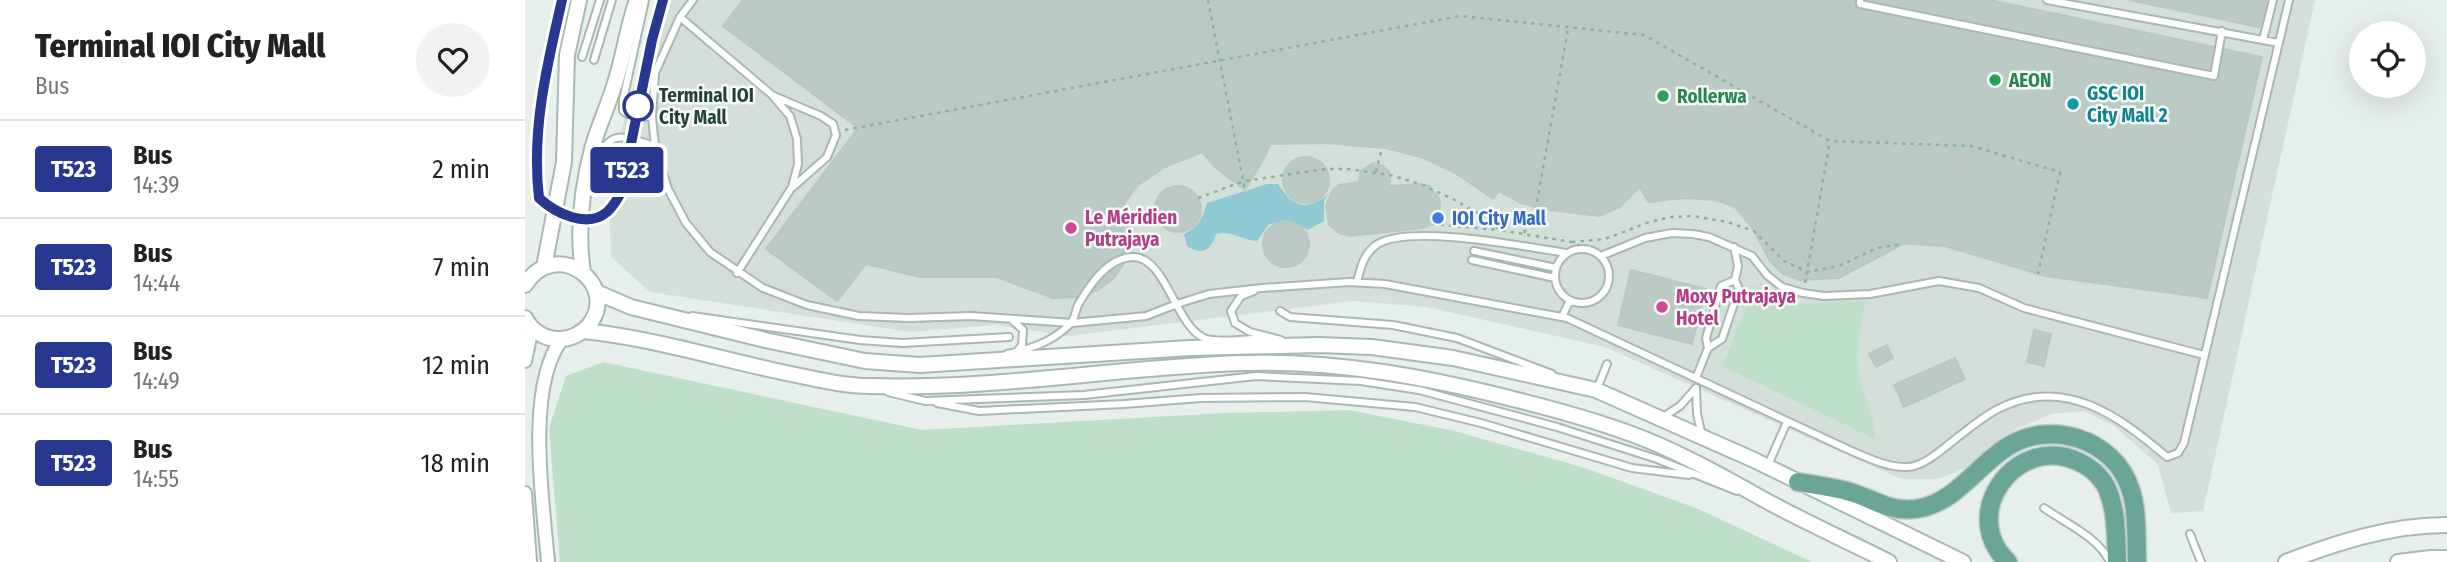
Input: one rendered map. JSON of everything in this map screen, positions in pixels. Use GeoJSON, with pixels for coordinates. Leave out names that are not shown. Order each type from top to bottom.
{"type":"FeatureCollection","features":[{"type":"Feature","properties":{"kind":"main road"},"geometry":{"type":"LineString","coordinates":[[1798,482],[1850,492],[1885,507],[1905,510],[1924,508],[1942,500],[2007,446],[2040,435],[2057,434],[2077,438],[2096,446],[2110,456],[2122,470],[2130,488],[2137,562]]}},
{"type":"Feature","properties":{"kind":"main road"},"geometry":{"type":"LineString","coordinates":[[2008,562],[1992,543],[1988,527],[1994,495],[2015,467],[2032,458],[2050,454],[2069,457],[2088,466],[2103,482],[2112,506],[2117,562]]}},
{"type":"Feature","properties":{"kind":"street"},"geometry":{"type":"LineString","coordinates":[[544,267],[564,162],[567,55],[579,0]]}},
{"type":"Feature","properties":{"kind":"street"},"geometry":{"type":"LineString","coordinates":[[583,272],[579,247],[592,149],[616,82],[637,0]]}},
{"type":"Feature","properties":{"kind":"street"},"geometry":{"type":"LineString","coordinates":[[525,285],[529,278],[544,267],[564,264],[583,272],[596,292],[595,313],[583,331],[573,337],[551,338],[527,321]]}},
{"type":"Feature","properties":{"kind":"street"},"geometry":{"type":"LineString","coordinates":[[596,292],[631,307],[865,361],[920,365],[1189,348],[1319,345],[1372,347],[1453,358],[1596,390],[1702,436],[1963,562]]}},
{"type":"Feature","properties":{"kind":"street"},"geometry":{"type":"LineString","coordinates":[[525,361],[527,321]]}},
{"type":"Feature","properties":{"kind":"street"},"geometry":{"type":"LineString","coordinates":[[583,331],[612,334],[755,367],[866,386],[1009,381],[1242,363],[1304,364],[1381,370],[1449,383],[1586,418],[1641,438],[1688,458],[1778,507],[1889,562]]}},
{"type":"Feature","properties":{"kind":"street"},"geometry":{"type":"LineString","coordinates":[[548,562],[536,423],[539,392],[554,349],[562,339]]}},
{"type":"Feature","properties":{"kind":"street"},"geometry":{"type":"LineString","coordinates":[[525,493],[530,562]]}},
{"type":"Feature","properties":{"kind":"street"},"geometry":{"type":"LineString","coordinates":[[2285,562],[2344,540],[2403,528],[2447,525]]}},
{"type":"Feature","properties":{"kind":"street"},"geometry":{"type":"LineString","coordinates":[[2398,562],[2447,558]]}},
{"type":"Feature","properties":{"kind":"lane"},"geometry":{"type":"LineString","coordinates":[[546,71],[562,0]]}},
{"type":"Feature","properties":{"kind":"lane"},"geometry":{"type":"LineString","coordinates":[[582,57],[600,0]]}},
{"type":"Feature","properties":{"kind":"lane"},"geometry":{"type":"LineString","coordinates":[[594,60],[612,0]]}},
{"type":"Feature","properties":{"kind":"lane"},"geometry":{"type":"LineString","coordinates":[[645,0],[623,100],[623,111],[631,116],[652,117]]}},
{"type":"Feature","properties":{"kind":"lane"},"geometry":{"type":"LineString","coordinates":[[692,0],[680,16],[655,73],[652,117],[655,146],[669,189],[686,223],[710,252],[763,288],[807,305],[859,316],[971,316],[1072,323],[1146,316],[1209,294],[1357,282],[1385,284],[1562,317],[1869,459],[1891,466],[1911,467],[1936,453],[1999,408],[2028,398],[2054,397],[2082,401],[2129,425],[2167,457],[2178,453],[2184,443],[2289,0]]}},
{"type":"Feature","properties":{"kind":"lane"},"geometry":{"type":"LineString","coordinates":[[1860,0],[1860,4],[2214,76],[2222,32]]}},
{"type":"Feature","properties":{"kind":"lane"},"geometry":{"type":"LineString","coordinates":[[2047,0],[2279,43]]}},
{"type":"Feature","properties":{"kind":"lane"},"geometry":{"type":"LineString","coordinates":[[2263,40],[2273,0]]}},
{"type":"Feature","properties":{"kind":"lane"},"geometry":{"type":"LineString","coordinates":[[680,16],[772,95],[790,116],[797,139],[798,164],[792,187]]}},
{"type":"Feature","properties":{"kind":"lane"},"geometry":{"type":"LineString","coordinates":[[737,272],[792,187],[827,157],[836,135],[833,124],[821,116],[772,95]]}},
{"type":"Feature","properties":{"kind":"lane"},"geometry":{"type":"LineString","coordinates":[[585,186],[607,141],[616,136],[655,146]]}},
{"type":"Feature","properties":{"kind":"lane"},"geometry":{"type":"LineString","coordinates":[[1601,256],[1645,238],[1672,233],[1709,237],[1752,256],[1767,275],[1782,287],[1803,293],[1824,296],[1870,294],[1939,281],[1979,288],[2024,307],[2204,355]]}},
{"type":"Feature","properties":{"kind":"lane"},"geometry":{"type":"LineString","coordinates":[[1357,282],[1364,257],[1382,242],[1442,236],[1566,253],[1584,248],[1601,256],[1609,271],[1607,288],[1595,300],[1578,303],[1570,300],[1557,287],[1556,268],[1566,253]]}},
{"type":"Feature","properties":{"kind":"lane"},"geometry":{"type":"LineString","coordinates":[[1708,348],[1723,339],[1739,289],[1735,280],[1738,266],[1734,247]]}},
{"type":"Feature","properties":{"kind":"lane"},"geometry":{"type":"LineString","coordinates":[[1474,251],[1556,268]]}},
{"type":"Feature","properties":{"kind":"lane"},"geometry":{"type":"LineString","coordinates":[[971,361],[1038,346],[1072,323],[1078,306],[1099,275],[1117,260],[1134,257],[1148,262],[1194,333],[1207,340],[1268,338],[1319,345]]}},
{"type":"Feature","properties":{"kind":"lane"},"geometry":{"type":"LineString","coordinates":[[1472,260],[1555,278]]}},
{"type":"Feature","properties":{"kind":"lane"},"geometry":{"type":"LineString","coordinates":[[1696,378],[1708,348],[1706,338],[1721,286],[1735,280]]}},
{"type":"Feature","properties":{"kind":"lane"},"geometry":{"type":"LineString","coordinates":[[1262,288],[1241,296],[1231,311],[1235,323],[1249,332],[1268,338]]}},
{"type":"Feature","properties":{"kind":"lane"},"geometry":{"type":"LineString","coordinates":[[1562,317],[1570,300]]}},
{"type":"Feature","properties":{"kind":"lane"},"geometry":{"type":"LineString","coordinates":[[631,307],[860,340],[902,343],[1009,337]]}},
{"type":"Feature","properties":{"kind":"lane"},"geometry":{"type":"LineString","coordinates":[[1280,311],[1290,317],[1393,325],[1457,338],[1596,390],[1607,365]]}},
{"type":"Feature","properties":{"kind":"lane"},"geometry":{"type":"LineString","coordinates":[[1011,319],[1023,330],[1022,345],[1016,352]]}},
{"type":"Feature","properties":{"kind":"lane"},"geometry":{"type":"LineString","coordinates":[[925,401],[1084,396],[1256,376],[1361,381],[1419,390],[1557,427],[1657,459],[1778,507]]}},
{"type":"Feature","properties":{"kind":"lane"},"geometry":{"type":"LineString","coordinates":[[866,386],[979,411],[1201,398],[1305,397],[1402,406],[1481,423],[1632,468],[1697,477]]}},
{"type":"Feature","properties":{"kind":"lane"},"geometry":{"type":"LineString","coordinates":[[1662,418],[1680,406],[1696,387],[1697,414],[1702,436]]}},
{"type":"Feature","properties":{"kind":"lane"},"geometry":{"type":"LineString","coordinates":[[1767,467],[1787,422]]}},
{"type":"Feature","properties":{"kind":"lane"},"geometry":{"type":"LineString","coordinates":[[2044,508],[2093,540],[2105,551],[2110,562]]}},
{"type":"Feature","properties":{"kind":"lane"},"geometry":{"type":"LineString","coordinates":[[2190,534],[2201,562]]}},
{"type":"Feature","properties":{"kind":"path"},"geometry":{"type":"LineString","coordinates":[[1208,0],[1245,190]]}},
{"type":"Feature","properties":{"kind":"path"},"geometry":{"type":"LineString","coordinates":[[835,131],[1460,16],[1644,35],[1830,141],[1971,146],[2060,172],[2038,274]]}},
{"type":"Feature","properties":{"kind":"path"},"geometry":{"type":"LineString","coordinates":[[1524,234],[1536,206],[1569,27]]}},
{"type":"Feature","properties":{"kind":"path"},"geometry":{"type":"LineString","coordinates":[[1803,293],[1830,141]]}},
{"type":"Feature","properties":{"kind":"path"},"geometry":{"type":"LineString","coordinates":[[1376,172],[1382,148]]}},
{"type":"Feature","properties":{"kind":"path"},"geometry":{"type":"LineString","coordinates":[[1198,198],[1244,181],[1326,169],[1376,172],[1420,184],[1453,199],[1491,221],[1499,230]]}},
{"type":"Feature","properties":{"kind":"path"},"geometry":{"type":"LineString","coordinates":[[1432,224],[1499,230],[1572,242],[1584,248]]}},
{"type":"Feature","properties":{"kind":"shaded area","name":"IOI City Mall"},"geometry":{"type":"Polygon","coordinates":[[[658,0],[2315,0],[2203,511],[2171,513],[2158,465],[2114,426],[2084,411],[2052,414],[2014,430],[1972,465],[1939,479],[1901,479],[1605,347],[1427,307],[1353,301],[1069,336],[997,325],[910,332],[650,292],[611,257],[608,179],[658,0]]]}},
{"type":"Feature","properties":{"kind":"green space"},"geometry":{"type":"Polygon","coordinates":[[[1755,286],[1799,304],[1865,300],[1858,371],[1872,416],[1875,439],[1722,366],[1755,286]]]}},
{"type":"Feature","properties":{"kind":"green space"},"geometry":{"type":"Polygon","coordinates":[[[603,362],[922,430],[1223,413],[1349,410],[1455,431],[1582,467],[1696,508],[1812,562],[560,562],[549,428],[566,376],[603,362]]]}},
{"type":"Feature","properties":{"kind":"water"},"geometry":{"type":"Polygon","coordinates":[[[1267,184],[1278,184],[1294,202],[1306,205],[1313,204],[1328,194],[1324,201],[1324,221],[1308,230],[1292,221],[1269,224],[1257,241],[1222,233],[1216,234],[1206,250],[1198,251],[1187,246],[1184,234],[1199,222],[1207,203],[1267,184]]]}},
{"type":"Feature","properties":{"kind":"building"},"geometry":{"type":"Polygon","coordinates":[[[743,0],[1053,0],[1057,24],[1188,0],[1645,0],[1640,187],[1620,207],[1599,216],[1551,210],[1521,203],[1499,191],[1493,199],[1457,174],[1424,158],[1386,148],[1327,143],[1271,144],[1245,190],[1216,168],[1202,152],[1165,167],[1138,185],[1053,298],[997,277],[920,277],[866,264],[837,301],[766,249],[858,128],[723,26],[743,0]]]}},
{"type":"Feature","properties":{"kind":"building"},"geometry":{"type":"Polygon","coordinates":[[[748,0],[821,0],[868,36],[821,97],[728,26],[748,0]]]}},
{"type":"Feature","properties":{"kind":"building"},"geometry":{"type":"Polygon","coordinates":[[[1053,0],[1188,0],[1057,24],[1053,0]]]}},
{"type":"Feature","properties":{"kind":"building"},"geometry":{"type":"Polygon","coordinates":[[[1169,0],[1266,0],[1280,29],[1284,96],[1280,125],[1245,190],[1216,168],[1196,145],[1178,116],[1168,84],[1166,50],[1169,0]]]}},
{"type":"Feature","properties":{"kind":"building"},"geometry":{"type":"Polygon","coordinates":[[[1645,0],[1990,0],[2262,57],[2207,298],[2045,276],[1945,246],[1858,241],[1832,251],[1808,265],[1767,217],[1715,200],[1683,198],[1648,202],[1640,187],[1645,0]]]}},
{"type":"Feature","properties":{"kind":"building"},"geometry":{"type":"Polygon","coordinates":[[[2129,0],[2270,0],[2264,28],[2129,0]]]}},
{"type":"Feature","properties":{"kind":"building"},"geometry":{"type":"Polygon","coordinates":[[[1846,1],[1865,26],[1878,53],[1888,82],[1893,121],[1874,185],[1860,212],[1806,261],[1785,231],[1774,202],[1767,169],[1769,135],[1792,66],[1806,42],[1846,1]]]}},
{"type":"Feature","properties":{"kind":"building"},"geometry":{"type":"Polygon","coordinates":[[[843,152],[909,201],[836,297],[770,248],[843,152]]]}},
{"type":"Feature","properties":{"kind":"building"},"geometry":{"type":"Polygon","coordinates":[[[1306,157],[1322,164],[1329,180],[1322,196],[1306,203],[1290,196],[1283,180],[1290,164],[1306,157]]]}},
{"type":"Feature","properties":{"kind":"building","name":"Le Méridien Putrajaya"},"geometry":{"type":"Polygon","coordinates":[[[1089,163],[1126,189],[1052,292],[1016,267],[1089,163]]]}},
{"type":"Feature","properties":{"kind":"building"},"geometry":{"type":"Polygon","coordinates":[[[1373,163],[1389,171],[1388,186],[1429,186],[1439,198],[1440,205],[1439,215],[1432,224],[1423,228],[1350,236],[1339,233],[1329,225],[1326,205],[1333,190],[1339,185],[1359,182],[1361,171],[1373,163]]]}},
{"type":"Feature","properties":{"kind":"building"},"geometry":{"type":"Polygon","coordinates":[[[1178,186],[1194,193],[1201,209],[1194,225],[1178,232],[1162,225],[1155,209],[1162,193],[1178,186]]]}},
{"type":"Feature","properties":{"kind":"building"},"geometry":{"type":"Polygon","coordinates":[[[1124,202],[1130,218],[1132,239],[1126,260],[1115,277],[1098,290],[1077,297],[1053,298],[1124,202]]]}},
{"type":"Feature","properties":{"kind":"building"},"geometry":{"type":"Polygon","coordinates":[[[1734,206],[1767,217],[1808,265],[1832,251],[1858,241],[1903,244],[1839,278],[1799,280],[1783,274],[1770,261],[1751,226],[1734,206]]]}},
{"type":"Feature","properties":{"kind":"building"},"geometry":{"type":"Polygon","coordinates":[[[1286,221],[1302,228],[1309,244],[1302,260],[1286,267],[1270,260],[1263,244],[1270,228],[1286,221]]]}},
{"type":"Feature","properties":{"kind":"building","name":"Moxy Putrajaya Hotel"},"geometry":{"type":"Polygon","coordinates":[[[1631,270],[1706,289],[1692,344],[1618,325],[1631,270]]]}},
{"type":"Feature","properties":{"kind":"building"},"geometry":{"type":"Polygon","coordinates":[[[2034,330],[2051,334],[2044,366],[2027,362],[2034,330]]]}},
{"type":"Feature","properties":{"kind":"building"},"geometry":{"type":"Polygon","coordinates":[[[1887,345],[1893,358],[1876,367],[1869,354],[1887,345]]]}},
{"type":"Feature","properties":{"kind":"building"},"geometry":{"type":"Polygon","coordinates":[[[1955,358],[1965,379],[1904,407],[1894,385],[1955,358]]]}},
{"type":"Feature","properties":{"kind":"bus line","name":"T523"},"geometry":{"type":"LineString","coordinates":[[562,0],[546,71],[536,146],[539,198],[568,217],[591,218],[606,213],[621,193],[638,104],[663,0]]}},
{"type":"Feature","properties":{"kind":"place","name":"AEON"},"geometry":{"type":"Point","coordinates":[1995,80]}},
{"type":"Feature","properties":{"kind":"place","name":"Rollerwa"},"geometry":{"type":"Point","coordinates":[1663,96]}},
{"type":"Feature","properties":{"kind":"place","name":"GSC IOI City Mall 2"},"geometry":{"type":"Point","coordinates":[2073,104]}},
{"type":"Feature","properties":{"kind":"place","name":"Terminal IOI City Mall"},"geometry":{"type":"Point","coordinates":[638,106]}},
{"type":"Feature","properties":{"kind":"place","name":"IOI City Mall"},"geometry":{"type":"Point","coordinates":[1438,218]}},
{"type":"Feature","properties":{"kind":"place","name":"Le Méridien Putrajaya"},"geometry":{"type":"Point","coordinates":[1071,228]}},
{"type":"Feature","properties":{"kind":"place","name":"Moxy Putrajaya Hotel"},"geometry":{"type":"Point","coordinates":[1662,307]}}]}
